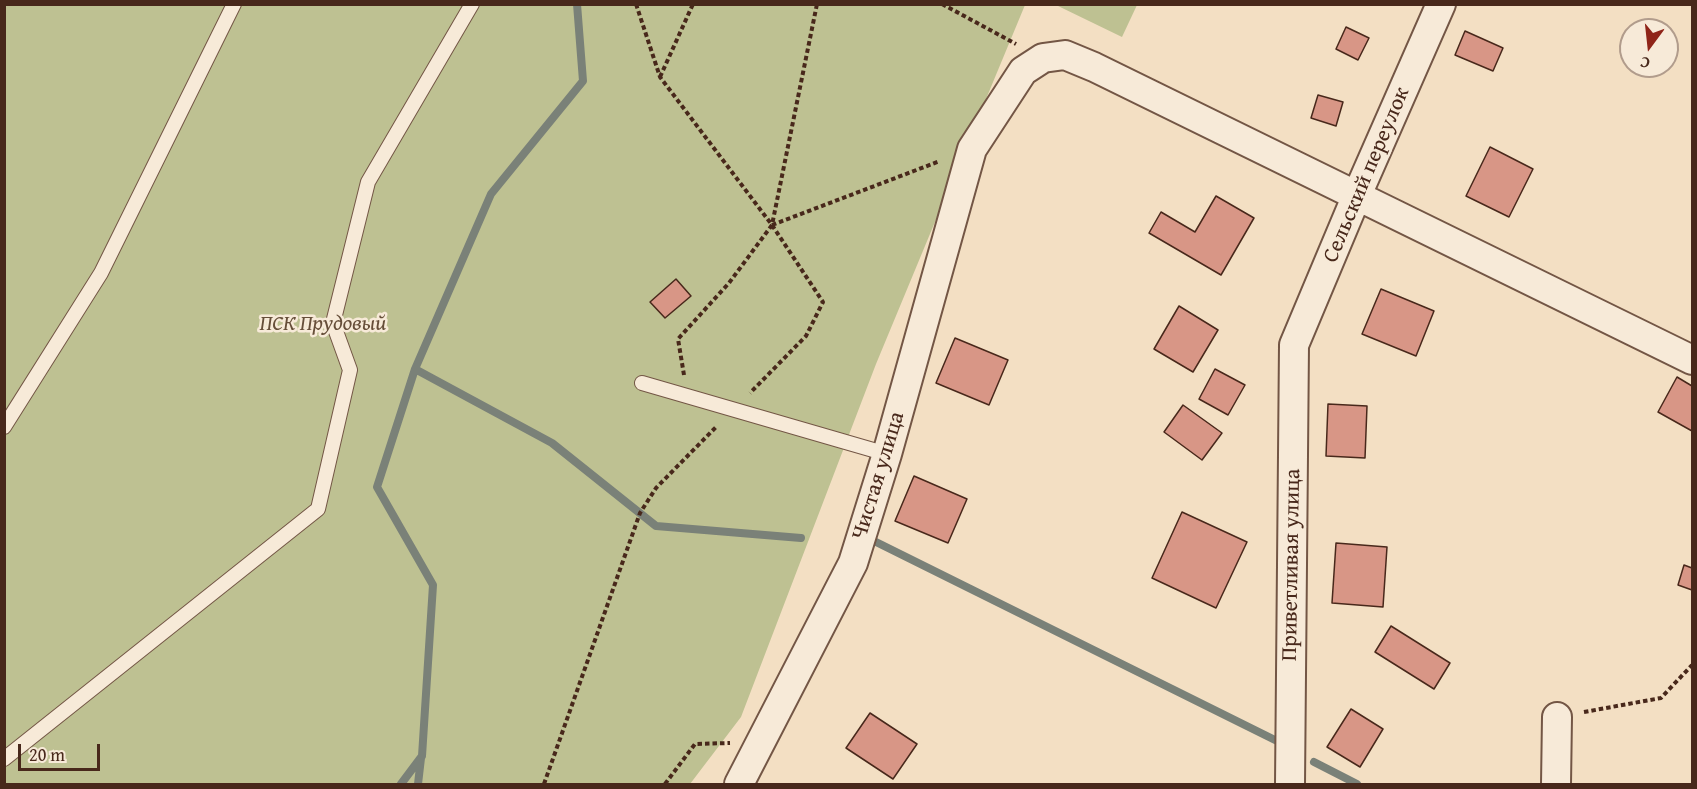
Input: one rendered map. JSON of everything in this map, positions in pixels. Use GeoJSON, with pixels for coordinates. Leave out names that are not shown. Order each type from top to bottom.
{"type":"FeatureCollection","features":[{"type":"Feature","properties":{"kind":"street","name":"Сельский переулок"},"geometry":{"type":"LineString","coordinates":[[1294,345],[1441,4]]}},
{"type":"Feature","properties":{"kind":"street"},"geometry":{"type":"LineString","coordinates":[[1043,58],[1065,55],[1094,67],[1692,360]]}},
{"type":"Feature","properties":{"kind":"street","name":"Чистая улица"},"geometry":{"type":"LineString","coordinates":[[739,784],[853,563],[972,149],[1023,71],[1043,58]]}},
{"type":"Feature","properties":{"kind":"street","name":"Приветливая улица"},"geometry":{"type":"LineString","coordinates":[[1290,784],[1294,345]]}},
{"type":"Feature","properties":{"kind":"street"},"geometry":{"type":"LineString","coordinates":[[1556,784],[1557,717]]}},
{"type":"Feature","properties":{"kind":"lane"},"geometry":{"type":"LineString","coordinates":[[4,427],[101,273],[234,4]]}},
{"type":"Feature","properties":{"kind":"lane"},"geometry":{"type":"LineString","coordinates":[[4,759],[318,508],[350,370],[333,323],[368,182],[471,4]]}},
{"type":"Feature","properties":{"kind":"lane"},"geometry":{"type":"LineString","coordinates":[[642,383],[886,454]]}},
{"type":"Feature","properties":{"kind":"path"},"geometry":{"type":"LineString","coordinates":[[660,77],[693,4]]}},
{"type":"Feature","properties":{"kind":"path"},"geometry":{"type":"LineString","coordinates":[[688,396],[678,339],[729,283],[772,225],[817,4]]}},
{"type":"Feature","properties":{"kind":"path"},"geometry":{"type":"LineString","coordinates":[[942,4],[1043,58]]}},
{"type":"Feature","properties":{"kind":"path"},"geometry":{"type":"LineString","coordinates":[[772,225],[972,149]]}},
{"type":"Feature","properties":{"kind":"path"},"geometry":{"type":"LineString","coordinates":[[1557,717],[1661,698],[1692,665]]}},
{"type":"Feature","properties":{"kind":"path"},"geometry":{"type":"LineString","coordinates":[[665,784],[695,744],[759,742]]}},
{"type":"Feature","properties":{"kind":"green space"},"geometry":{"type":"Polygon","coordinates":[[[1136,4],[1137,5],[1122,37],[1056,5],[1136,4]]]}},
{"type":"Feature","properties":{"kind":"green space","name":"ПСК Прудовый"},"geometry":{"type":"Polygon","coordinates":[[[5,5],[1025,5],[876,364],[741,717],[690,784],[5,784],[5,5]]]}},
{"type":"Feature","properties":{"kind":"building"},"geometry":{"type":"Polygon","coordinates":[[[1346,27],[1369,38],[1358,60],[1336,49],[1346,27]]]}},
{"type":"Feature","properties":{"kind":"building"},"geometry":{"type":"Polygon","coordinates":[[[1465,31],[1503,48],[1493,71],[1455,55],[1465,31]]]}},
{"type":"Feature","properties":{"kind":"building"},"geometry":{"type":"Polygon","coordinates":[[[1318,95],[1343,102],[1336,126],[1311,118],[1318,95]]]}},
{"type":"Feature","properties":{"kind":"building"},"geometry":{"type":"Polygon","coordinates":[[[1490,147],[1533,169],[1509,217],[1466,196],[1490,147]]]}},
{"type":"Feature","properties":{"kind":"building"},"geometry":{"type":"Polygon","coordinates":[[[1216,196],[1254,218],[1221,275],[1149,233],[1161,212],[1195,232],[1216,196]]]}},
{"type":"Feature","properties":{"kind":"building"},"geometry":{"type":"Polygon","coordinates":[[[676,279],[691,296],[665,318],[650,302],[676,279]]]}},
{"type":"Feature","properties":{"kind":"building"},"geometry":{"type":"Polygon","coordinates":[[[1381,289],[1434,311],[1416,356],[1362,334],[1381,289]]]}},
{"type":"Feature","properties":{"kind":"building"},"geometry":{"type":"Polygon","coordinates":[[[1179,306],[1218,330],[1193,372],[1154,349],[1179,306]]]}},
{"type":"Feature","properties":{"kind":"building"},"geometry":{"type":"Polygon","coordinates":[[[955,338],[1008,360],[989,405],[936,383],[955,338]]]}},
{"type":"Feature","properties":{"kind":"building"},"geometry":{"type":"Polygon","coordinates":[[[1215,369],[1245,385],[1228,415],[1199,399],[1215,369]]]}},
{"type":"Feature","properties":{"kind":"building"},"geometry":{"type":"Polygon","coordinates":[[[1677,377],[1692,386],[1692,431],[1658,412],[1677,377]]]}},
{"type":"Feature","properties":{"kind":"building"},"geometry":{"type":"Polygon","coordinates":[[[1328,404],[1367,406],[1365,458],[1326,456],[1328,404]]]}},
{"type":"Feature","properties":{"kind":"building"},"geometry":{"type":"Polygon","coordinates":[[[1183,405],[1222,433],[1202,460],[1164,432],[1183,405]]]}},
{"type":"Feature","properties":{"kind":"building"},"geometry":{"type":"Polygon","coordinates":[[[914,476],[967,499],[948,543],[895,521],[914,476]]]}},
{"type":"Feature","properties":{"kind":"building"},"geometry":{"type":"Polygon","coordinates":[[[1182,512],[1247,542],[1216,608],[1152,578],[1182,512]]]}},
{"type":"Feature","properties":{"kind":"building"},"geometry":{"type":"Polygon","coordinates":[[[1336,543],[1387,547],[1383,607],[1332,603],[1336,543]]]}},
{"type":"Feature","properties":{"kind":"building"},"geometry":{"type":"Polygon","coordinates":[[[1684,565],[1692,568],[1692,590],[1678,585],[1684,565]]]}},
{"type":"Feature","properties":{"kind":"building"},"geometry":{"type":"Polygon","coordinates":[[[1391,626],[1450,663],[1434,689],[1375,652],[1391,626]]]}},
{"type":"Feature","properties":{"kind":"building"},"geometry":{"type":"Polygon","coordinates":[[[1351,709],[1383,729],[1360,767],[1327,747],[1351,709]]]}},
{"type":"Feature","properties":{"kind":"building"},"geometry":{"type":"Polygon","coordinates":[[[870,713],[917,744],[893,779],[846,748],[870,713]]]}},
{"type":"Feature","properties":{"kind":"waterway"},"geometry":{"type":"LineString","coordinates":[[401,784],[422,756],[433,585],[377,487],[415,369],[491,194],[583,81],[577,4]]}},
{"type":"Feature","properties":{"kind":"waterway"},"geometry":{"type":"LineString","coordinates":[[415,369],[552,443],[656,526],[801,538]]}},
{"type":"Feature","properties":{"kind":"waterway"},"geometry":{"type":"LineString","coordinates":[[872,540],[1277,741]]}},
{"type":"Feature","properties":{"kind":"waterway"},"geometry":{"type":"LineString","coordinates":[[418,784],[421,758]]}},
{"type":"Feature","properties":{"kind":"waterway"},"geometry":{"type":"LineString","coordinates":[[1314,762],[1357,784]]}}]}
